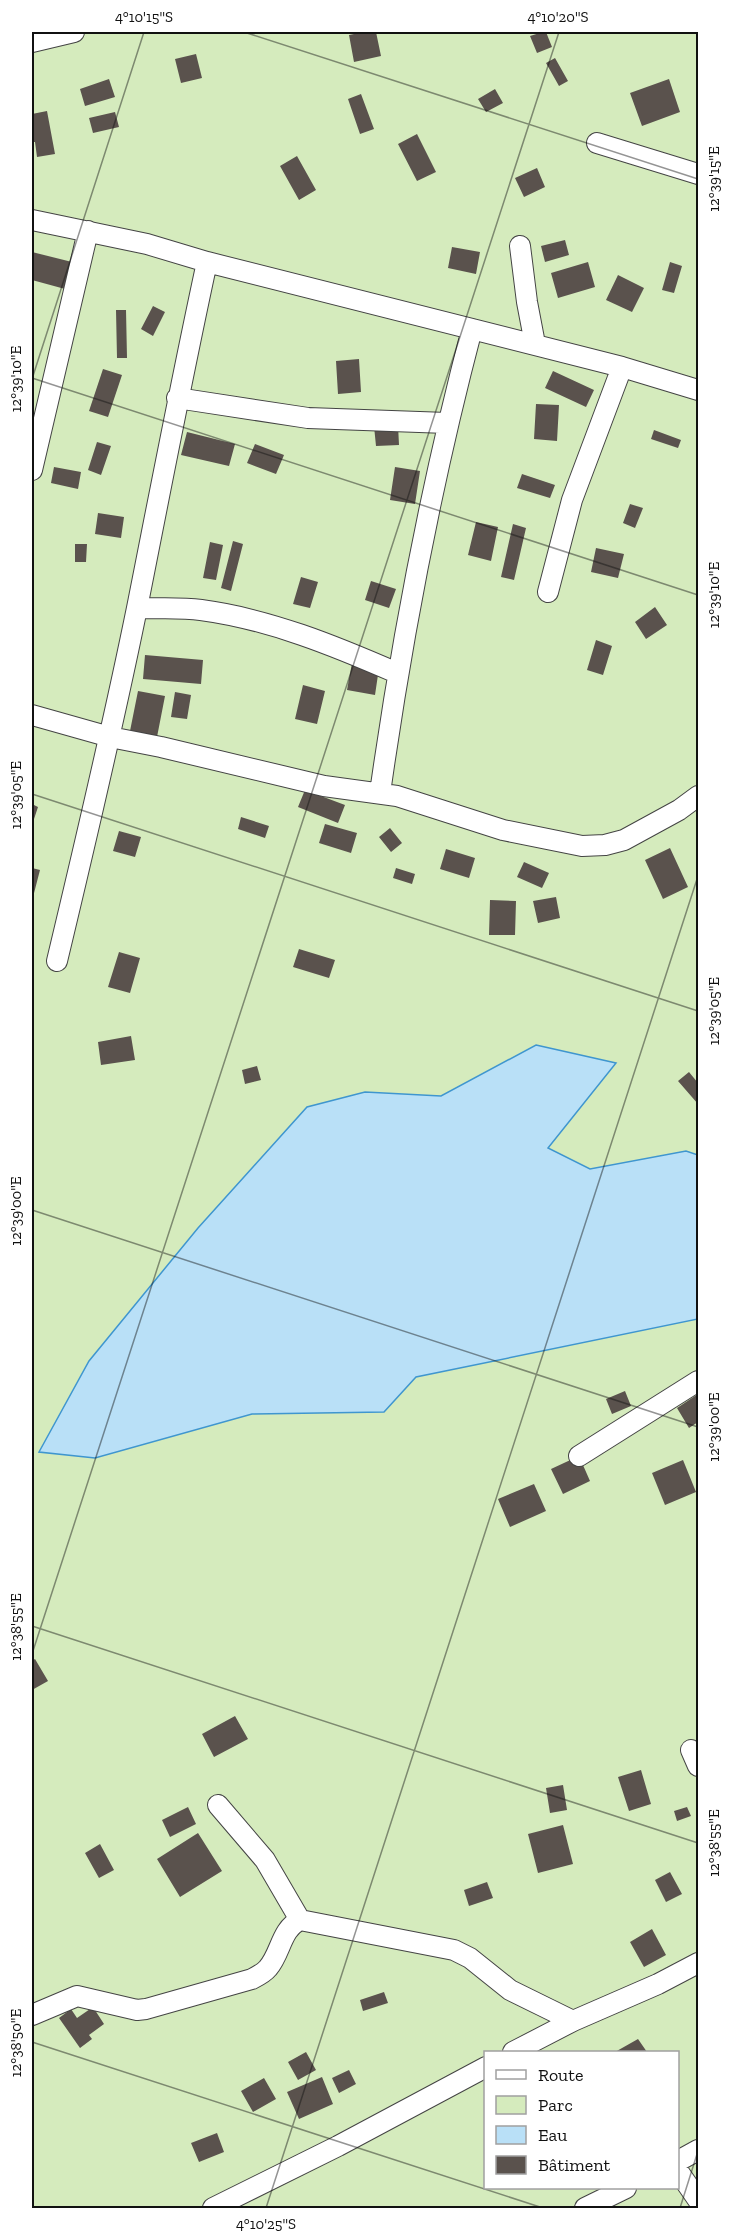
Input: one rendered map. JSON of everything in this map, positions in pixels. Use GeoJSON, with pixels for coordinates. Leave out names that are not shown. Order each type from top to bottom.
{"type":"FeatureCollection","features":[{"type":"Feature","properties":{"kind":"street"},"geometry":{"type":"LineString","coordinates":[[32,42],[74,32]]}},
{"type":"Feature","properties":{"kind":"street"},"geometry":{"type":"LineString","coordinates":[[597,143],[699,174]]}},
{"type":"Feature","properties":{"kind":"street"},"geometry":{"type":"LineString","coordinates":[[32,220],[147,244],[207,262],[622,367],[699,390]]}},
{"type":"Feature","properties":{"kind":"street"},"geometry":{"type":"LineString","coordinates":[[32,470],[88,231]]}},
{"type":"Feature","properties":{"kind":"street"},"geometry":{"type":"LineString","coordinates":[[520,246],[526,302],[535,344]]}},
{"type":"Feature","properties":{"kind":"street"},"geometry":{"type":"LineString","coordinates":[[57,961],[110,737],[177,398],[207,262]]}},
{"type":"Feature","properties":{"kind":"street"},"geometry":{"type":"LineString","coordinates":[[380,793],[397,673],[447,423],[472,329]]}},
{"type":"Feature","properties":{"kind":"street"},"geometry":{"type":"LineString","coordinates":[[548,592],[572,501],[622,367]]}},
{"type":"Feature","properties":{"kind":"street"},"geometry":{"type":"LineString","coordinates":[[177,398],[308,418],[447,423]]}},
{"type":"Feature","properties":{"kind":"street"},"geometry":{"type":"LineString","coordinates":[[137,608],[200,610],[257,621],[342,649],[397,673]]}},
{"type":"Feature","properties":{"kind":"street"},"geometry":{"type":"LineString","coordinates":[[32,715],[110,737],[324,786],[397,796],[503,830],[582,846],[605,845],[624,840],[679,810],[699,796]]}},
{"type":"Feature","properties":{"kind":"street"},"geometry":{"type":"LineString","coordinates":[[579,1456],[699,1381]]}},
{"type":"Feature","properties":{"kind":"street"},"geometry":{"type":"LineString","coordinates":[[218,1805],[265,1860],[300,1920]]}},
{"type":"Feature","properties":{"kind":"street"},"geometry":{"type":"LineString","coordinates":[[32,2015],[77,1996],[137,2010],[146,2009],[252,1978],[270,1967],[289,1927],[300,1920],[454,1950],[470,1958],[510,1990],[573,2020]]}},
{"type":"Feature","properties":{"kind":"street"},"geometry":{"type":"LineString","coordinates":[[515,2051],[573,2020],[658,1984],[699,1963]]}},
{"type":"Feature","properties":{"kind":"street"},"geometry":{"type":"LineString","coordinates":[[213,2208],[338,2146],[484,2068]]}},
{"type":"Feature","properties":{"kind":"street"},"geometry":{"type":"LineString","coordinates":[[679,2160],[699,2150]]}},
{"type":"Feature","properties":{"kind":"street"},"geometry":{"type":"LineString","coordinates":[[679,2172],[699,2200]]}},
{"type":"Feature","properties":{"kind":"street"},"geometry":{"type":"LineString","coordinates":[[585,2208],[622,2189]]}},
{"type":"Feature","properties":{"kind":"green space"},"geometry":{"type":"Polygon","coordinates":[[[32,32],[698,32],[698,2208],[32,2208],[32,32]]]}},
{"type":"Feature","properties":{"kind":"water"},"geometry":{"type":"Polygon","coordinates":[[[536,1045],[616,1063],[548,1148],[590,1169],[686,1151],[698,1155],[698,1319],[416,1377],[384,1412],[252,1414],[95,1458],[39,1452],[89,1361],[198,1228],[307,1107],[365,1092],[441,1096],[536,1045]]]}},
{"type":"Feature","properties":{"kind":"building"},"geometry":{"type":"Polygon","coordinates":[[[376,32],[381,56],[354,62],[349,35],[376,32]]]}},
{"type":"Feature","properties":{"kind":"building"},"geometry":{"type":"Polygon","coordinates":[[[546,32],[552,47],[537,53],[530,36],[546,32]]]}},
{"type":"Feature","properties":{"kind":"building"},"geometry":{"type":"Polygon","coordinates":[[[196,54],[202,78],[181,83],[175,59],[196,54]]]}},
{"type":"Feature","properties":{"kind":"building"},"geometry":{"type":"Polygon","coordinates":[[[555,58],[568,81],[559,86],[546,63],[555,58]]]}},
{"type":"Feature","properties":{"kind":"building"},"geometry":{"type":"Polygon","coordinates":[[[109,79],[115,97],[85,106],[80,89],[109,79]]]}},
{"type":"Feature","properties":{"kind":"building"},"geometry":{"type":"Polygon","coordinates":[[[669,79],[680,112],[642,126],[630,93],[669,79]]]}},
{"type":"Feature","properties":{"kind":"building"},"geometry":{"type":"Polygon","coordinates":[[[495,89],[503,103],[486,112],[478,99],[495,89]]]}},
{"type":"Feature","properties":{"kind":"building"},"geometry":{"type":"Polygon","coordinates":[[[361,94],[374,129],[360,134],[348,99],[361,94]]]}},
{"type":"Feature","properties":{"kind":"building"},"geometry":{"type":"Polygon","coordinates":[[[47,111],[55,154],[37,157],[35,142],[32,142],[32,114],[47,111]]]}},
{"type":"Feature","properties":{"kind":"building"},"geometry":{"type":"Polygon","coordinates":[[[115,112],[119,127],[93,133],[89,118],[115,112]]]}},
{"type":"Feature","properties":{"kind":"building"},"geometry":{"type":"Polygon","coordinates":[[[417,134],[436,172],[417,181],[398,144],[417,134]]]}},
{"type":"Feature","properties":{"kind":"building"},"geometry":{"type":"Polygon","coordinates":[[[297,156],[316,190],[299,200],[280,166],[297,156]]]}},
{"type":"Feature","properties":{"kind":"building"},"geometry":{"type":"Polygon","coordinates":[[[537,168],[545,187],[524,197],[515,178],[537,168]]]}},
{"type":"Feature","properties":{"kind":"building"},"geometry":{"type":"Polygon","coordinates":[[[565,240],[569,255],[545,262],[541,246],[565,240]]]}},
{"type":"Feature","properties":{"kind":"building"},"geometry":{"type":"Polygon","coordinates":[[[452,247],[480,252],[476,274],[448,268],[452,247]]]}},
{"type":"Feature","properties":{"kind":"building"},"geometry":{"type":"Polygon","coordinates":[[[32,252],[72,262],[65,289],[32,280],[32,252]]]}},
{"type":"Feature","properties":{"kind":"building"},"geometry":{"type":"Polygon","coordinates":[[[588,262],[595,287],[558,298],[551,273],[588,262]]]}},
{"type":"Feature","properties":{"kind":"building"},"geometry":{"type":"Polygon","coordinates":[[[670,262],[682,266],[674,293],[662,290],[670,262]]]}},
{"type":"Feature","properties":{"kind":"building"},"geometry":{"type":"Polygon","coordinates":[[[618,275],[644,288],[632,312],[606,300],[618,275]]]}},
{"type":"Feature","properties":{"kind":"building"},"geometry":{"type":"Polygon","coordinates":[[[153,306],[165,312],[153,336],[141,329],[153,306]]]}},
{"type":"Feature","properties":{"kind":"building"},"geometry":{"type":"Polygon","coordinates":[[[116,310],[126,310],[127,358],[117,358],[116,310]]]}},
{"type":"Feature","properties":{"kind":"building"},"geometry":{"type":"Polygon","coordinates":[[[359,359],[361,392],[338,394],[336,361],[359,359]]]}},
{"type":"Feature","properties":{"kind":"building"},"geometry":{"type":"Polygon","coordinates":[[[103,369],[122,375],[108,417],[89,411],[103,369]]]}},
{"type":"Feature","properties":{"kind":"building"},"geometry":{"type":"Polygon","coordinates":[[[553,371],[594,390],[586,407],[545,388],[553,371]]]}},
{"type":"Feature","properties":{"kind":"building"},"geometry":{"type":"Polygon","coordinates":[[[536,404],[559,405],[557,441],[534,439],[536,404]]]}},
{"type":"Feature","properties":{"kind":"building"},"geometry":{"type":"Polygon","coordinates":[[[398,425],[399,445],[376,446],[374,426],[398,425]]]}},
{"type":"Feature","properties":{"kind":"building"},"geometry":{"type":"Polygon","coordinates":[[[654,430],[681,440],[678,448],[651,439],[654,430]]]}},
{"type":"Feature","properties":{"kind":"building"},"geometry":{"type":"Polygon","coordinates":[[[187,432],[235,444],[229,466],[181,455],[187,432]]]}},
{"type":"Feature","properties":{"kind":"building"},"geometry":{"type":"Polygon","coordinates":[[[97,442],[111,446],[101,475],[88,470],[97,442]]]}},
{"type":"Feature","properties":{"kind":"building"},"geometry":{"type":"Polygon","coordinates":[[[255,444],[284,455],[276,474],[247,463],[255,444]]]}},
{"type":"Feature","properties":{"kind":"building"},"geometry":{"type":"Polygon","coordinates":[[[54,467],[81,472],[78,489],[51,483],[54,467]]]}},
{"type":"Feature","properties":{"kind":"building"},"geometry":{"type":"Polygon","coordinates":[[[395,467],[420,471],[415,504],[390,500],[395,467]]]}},
{"type":"Feature","properties":{"kind":"building"},"geometry":{"type":"Polygon","coordinates":[[[522,474],[555,485],[550,498],[517,488],[522,474]]]}},
{"type":"Feature","properties":{"kind":"building"},"geometry":{"type":"Polygon","coordinates":[[[630,504],[643,508],[635,528],[623,523],[630,504]]]}},
{"type":"Feature","properties":{"kind":"building"},"geometry":{"type":"Polygon","coordinates":[[[98,513],[124,517],[121,538],[95,534],[98,513]]]}},
{"type":"Feature","properties":{"kind":"building"},"geometry":{"type":"Polygon","coordinates":[[[476,522],[498,527],[491,561],[468,555],[476,522]]]}},
{"type":"Feature","properties":{"kind":"building"},"geometry":{"type":"Polygon","coordinates":[[[513,524],[526,528],[514,580],[501,577],[513,524]]]}},
{"type":"Feature","properties":{"kind":"building"},"geometry":{"type":"Polygon","coordinates":[[[233,541],[243,544],[231,591],[221,588],[233,541]]]}},
{"type":"Feature","properties":{"kind":"building"},"geometry":{"type":"Polygon","coordinates":[[[210,542],[223,545],[216,580],[203,578],[210,542]]]}},
{"type":"Feature","properties":{"kind":"building"},"geometry":{"type":"Polygon","coordinates":[[[75,544],[87,544],[86,562],[75,562],[75,544]]]}},
{"type":"Feature","properties":{"kind":"building"},"geometry":{"type":"Polygon","coordinates":[[[596,548],[624,554],[618,578],[591,572],[596,548]]]}},
{"type":"Feature","properties":{"kind":"building"},"geometry":{"type":"Polygon","coordinates":[[[301,577],[318,582],[310,608],[293,604],[301,577]]]}},
{"type":"Feature","properties":{"kind":"building"},"geometry":{"type":"Polygon","coordinates":[[[371,581],[396,589],[389,608],[365,600],[371,581]]]}},
{"type":"Feature","properties":{"kind":"building"},"geometry":{"type":"Polygon","coordinates":[[[655,607],[667,625],[646,639],[635,622],[655,607]]]}},
{"type":"Feature","properties":{"kind":"building"},"geometry":{"type":"Polygon","coordinates":[[[596,640],[612,646],[603,675],[587,670],[596,640]]]}},
{"type":"Feature","properties":{"kind":"building"},"geometry":{"type":"Polygon","coordinates":[[[145,655],[203,660],[201,684],[143,679],[145,655]]]}},
{"type":"Feature","properties":{"kind":"building"},"geometry":{"type":"Polygon","coordinates":[[[352,663],[379,668],[375,695],[347,690],[352,663]]]}},
{"type":"Feature","properties":{"kind":"building"},"geometry":{"type":"Polygon","coordinates":[[[303,685],[325,691],[317,724],[295,719],[303,685]]]}},
{"type":"Feature","properties":{"kind":"building"},"geometry":{"type":"Polygon","coordinates":[[[138,691],[165,696],[157,737],[130,731],[138,691]]]}},
{"type":"Feature","properties":{"kind":"building"},"geometry":{"type":"Polygon","coordinates":[[[175,692],[191,695],[187,719],[171,717],[175,692]]]}},
{"type":"Feature","properties":{"kind":"building"},"geometry":{"type":"Polygon","coordinates":[[[305,790],[345,805],[338,823],[298,807],[305,790]]]}},
{"type":"Feature","properties":{"kind":"building"},"geometry":{"type":"Polygon","coordinates":[[[32,804],[38,807],[32,825],[32,804]]]}},
{"type":"Feature","properties":{"kind":"building"},"geometry":{"type":"Polygon","coordinates":[[[241,817],[269,826],[265,838],[238,829],[241,817]]]}},
{"type":"Feature","properties":{"kind":"building"},"geometry":{"type":"Polygon","coordinates":[[[325,824],[357,833],[351,853],[319,843],[325,824]]]}},
{"type":"Feature","properties":{"kind":"building"},"geometry":{"type":"Polygon","coordinates":[[[390,828],[402,843],[391,852],[379,837],[390,828]]]}},
{"type":"Feature","properties":{"kind":"building"},"geometry":{"type":"Polygon","coordinates":[[[119,831],[141,837],[135,857],[113,851],[119,831]]]}},
{"type":"Feature","properties":{"kind":"building"},"geometry":{"type":"Polygon","coordinates":[[[670,848],[688,887],[663,899],[645,860],[670,848]]]}},
{"type":"Feature","properties":{"kind":"building"},"geometry":{"type":"Polygon","coordinates":[[[446,849],[475,858],[469,878],[440,869],[446,849]]]}},
{"type":"Feature","properties":{"kind":"building"},"geometry":{"type":"Polygon","coordinates":[[[524,862],[549,873],[542,888],[517,877],[524,862]]]}},
{"type":"Feature","properties":{"kind":"building"},"geometry":{"type":"Polygon","coordinates":[[[32,868],[40,870],[33,897],[32,897],[32,868]]]}},
{"type":"Feature","properties":{"kind":"building"},"geometry":{"type":"Polygon","coordinates":[[[396,868],[415,874],[412,884],[393,878],[396,868]]]}},
{"type":"Feature","properties":{"kind":"building"},"geometry":{"type":"Polygon","coordinates":[[[556,897],[560,918],[538,923],[533,901],[556,897]]]}},
{"type":"Feature","properties":{"kind":"building"},"geometry":{"type":"Polygon","coordinates":[[[490,900],[516,901],[515,935],[489,935],[490,900]]]}},
{"type":"Feature","properties":{"kind":"building"},"geometry":{"type":"Polygon","coordinates":[[[299,949],[335,960],[329,978],[293,967],[299,949]]]}},
{"type":"Feature","properties":{"kind":"building"},"geometry":{"type":"Polygon","coordinates":[[[119,952],[140,958],[130,993],[108,987],[119,952]]]}},
{"type":"Feature","properties":{"kind":"building"},"geometry":{"type":"Polygon","coordinates":[[[131,1036],[135,1060],[101,1065],[98,1042],[131,1036]]]}},
{"type":"Feature","properties":{"kind":"building"},"geometry":{"type":"Polygon","coordinates":[[[257,1066],[261,1080],[245,1084],[242,1070],[257,1066]]]}},
{"type":"Feature","properties":{"kind":"building"},"geometry":{"type":"Polygon","coordinates":[[[689,1072],[698,1083],[698,1104],[678,1081],[689,1072]]]}},
{"type":"Feature","properties":{"kind":"building"},"geometry":{"type":"Polygon","coordinates":[[[625,1391],[631,1406],[612,1414],[606,1399],[625,1391]]]}},
{"type":"Feature","properties":{"kind":"building"},"geometry":{"type":"Polygon","coordinates":[[[698,1394],[698,1422],[689,1428],[677,1408],[698,1394]]]}},
{"type":"Feature","properties":{"kind":"building"},"geometry":{"type":"Polygon","coordinates":[[[579,1456],[590,1481],[563,1494],[551,1469],[579,1456]]]}},
{"type":"Feature","properties":{"kind":"building"},"geometry":{"type":"Polygon","coordinates":[[[683,1460],[696,1492],[665,1505],[652,1473],[683,1460]]]}},
{"type":"Feature","properties":{"kind":"building"},"geometry":{"type":"Polygon","coordinates":[[[534,1484],[546,1511],[510,1527],[498,1499],[534,1484]]]}},
{"type":"Feature","properties":{"kind":"building"},"geometry":{"type":"Polygon","coordinates":[[[35,1659],[48,1681],[32,1690],[32,1661],[35,1659]]]}},
{"type":"Feature","properties":{"kind":"building"},"geometry":{"type":"Polygon","coordinates":[[[235,1716],[248,1739],[214,1757],[202,1734],[235,1716]]]}},
{"type":"Feature","properties":{"kind":"building"},"geometry":{"type":"Polygon","coordinates":[[[641,1770],[651,1804],[629,1811],[618,1777],[641,1770]]]}},
{"type":"Feature","properties":{"kind":"building"},"geometry":{"type":"Polygon","coordinates":[[[563,1785],[567,1810],[550,1813],[546,1788],[563,1785]]]}},
{"type":"Feature","properties":{"kind":"building"},"geometry":{"type":"Polygon","coordinates":[[[188,1807],[196,1824],[170,1837],[162,1820],[188,1807]]]}},
{"type":"Feature","properties":{"kind":"building"},"geometry":{"type":"Polygon","coordinates":[[[687,1807],[691,1816],[677,1821],[674,1811],[687,1807]]]}},
{"type":"Feature","properties":{"kind":"building"},"geometry":{"type":"Polygon","coordinates":[[[563,1825],[573,1864],[538,1873],[528,1834],[563,1825]]]}},
{"type":"Feature","properties":{"kind":"building"},"geometry":{"type":"Polygon","coordinates":[[[198,1833],[222,1871],[180,1897],[157,1859],[198,1833]]]}},
{"type":"Feature","properties":{"kind":"building"},"geometry":{"type":"Polygon","coordinates":[[[100,1844],[114,1870],[99,1878],[85,1853],[100,1844]]]}},
{"type":"Feature","properties":{"kind":"building"},"geometry":{"type":"Polygon","coordinates":[[[670,1872],[682,1894],[666,1902],[655,1880],[670,1872]]]}},
{"type":"Feature","properties":{"kind":"building"},"geometry":{"type":"Polygon","coordinates":[[[487,1882],[493,1898],[469,1906],[464,1890],[487,1882]]]}},
{"type":"Feature","properties":{"kind":"building"},"geometry":{"type":"Polygon","coordinates":[[[652,1929],[666,1955],[644,1967],[630,1942],[652,1929]]]}},
{"type":"Feature","properties":{"kind":"building"},"geometry":{"type":"Polygon","coordinates":[[[384,1992],[388,2003],[363,2011],[360,2000],[384,1992]]]}},
{"type":"Feature","properties":{"kind":"building"},"geometry":{"type":"Polygon","coordinates":[[[93,2007],[104,2024],[89,2035],[92,2039],[80,2048],[59,2018],[71,2009],[77,2018],[93,2007]]]}},
{"type":"Feature","properties":{"kind":"building"},"geometry":{"type":"Polygon","coordinates":[[[638,2039],[646,2051],[617,2051],[638,2039]]]}},
{"type":"Feature","properties":{"kind":"building"},"geometry":{"type":"Polygon","coordinates":[[[306,2052],[316,2070],[298,2080],[288,2062],[306,2052]]]}},
{"type":"Feature","properties":{"kind":"building"},"geometry":{"type":"Polygon","coordinates":[[[349,2070],[356,2084],[339,2093],[332,2078],[349,2070]]]}},
{"type":"Feature","properties":{"kind":"building"},"geometry":{"type":"Polygon","coordinates":[[[322,2077],[333,2104],[299,2119],[287,2092],[322,2077]]]}},
{"type":"Feature","properties":{"kind":"building"},"geometry":{"type":"Polygon","coordinates":[[[264,2078],[276,2099],[253,2112],[241,2091],[264,2078]]]}},
{"type":"Feature","properties":{"kind":"building"},"geometry":{"type":"Polygon","coordinates":[[[217,2133],[224,2152],[199,2162],[191,2143],[217,2133]]]}}]}
